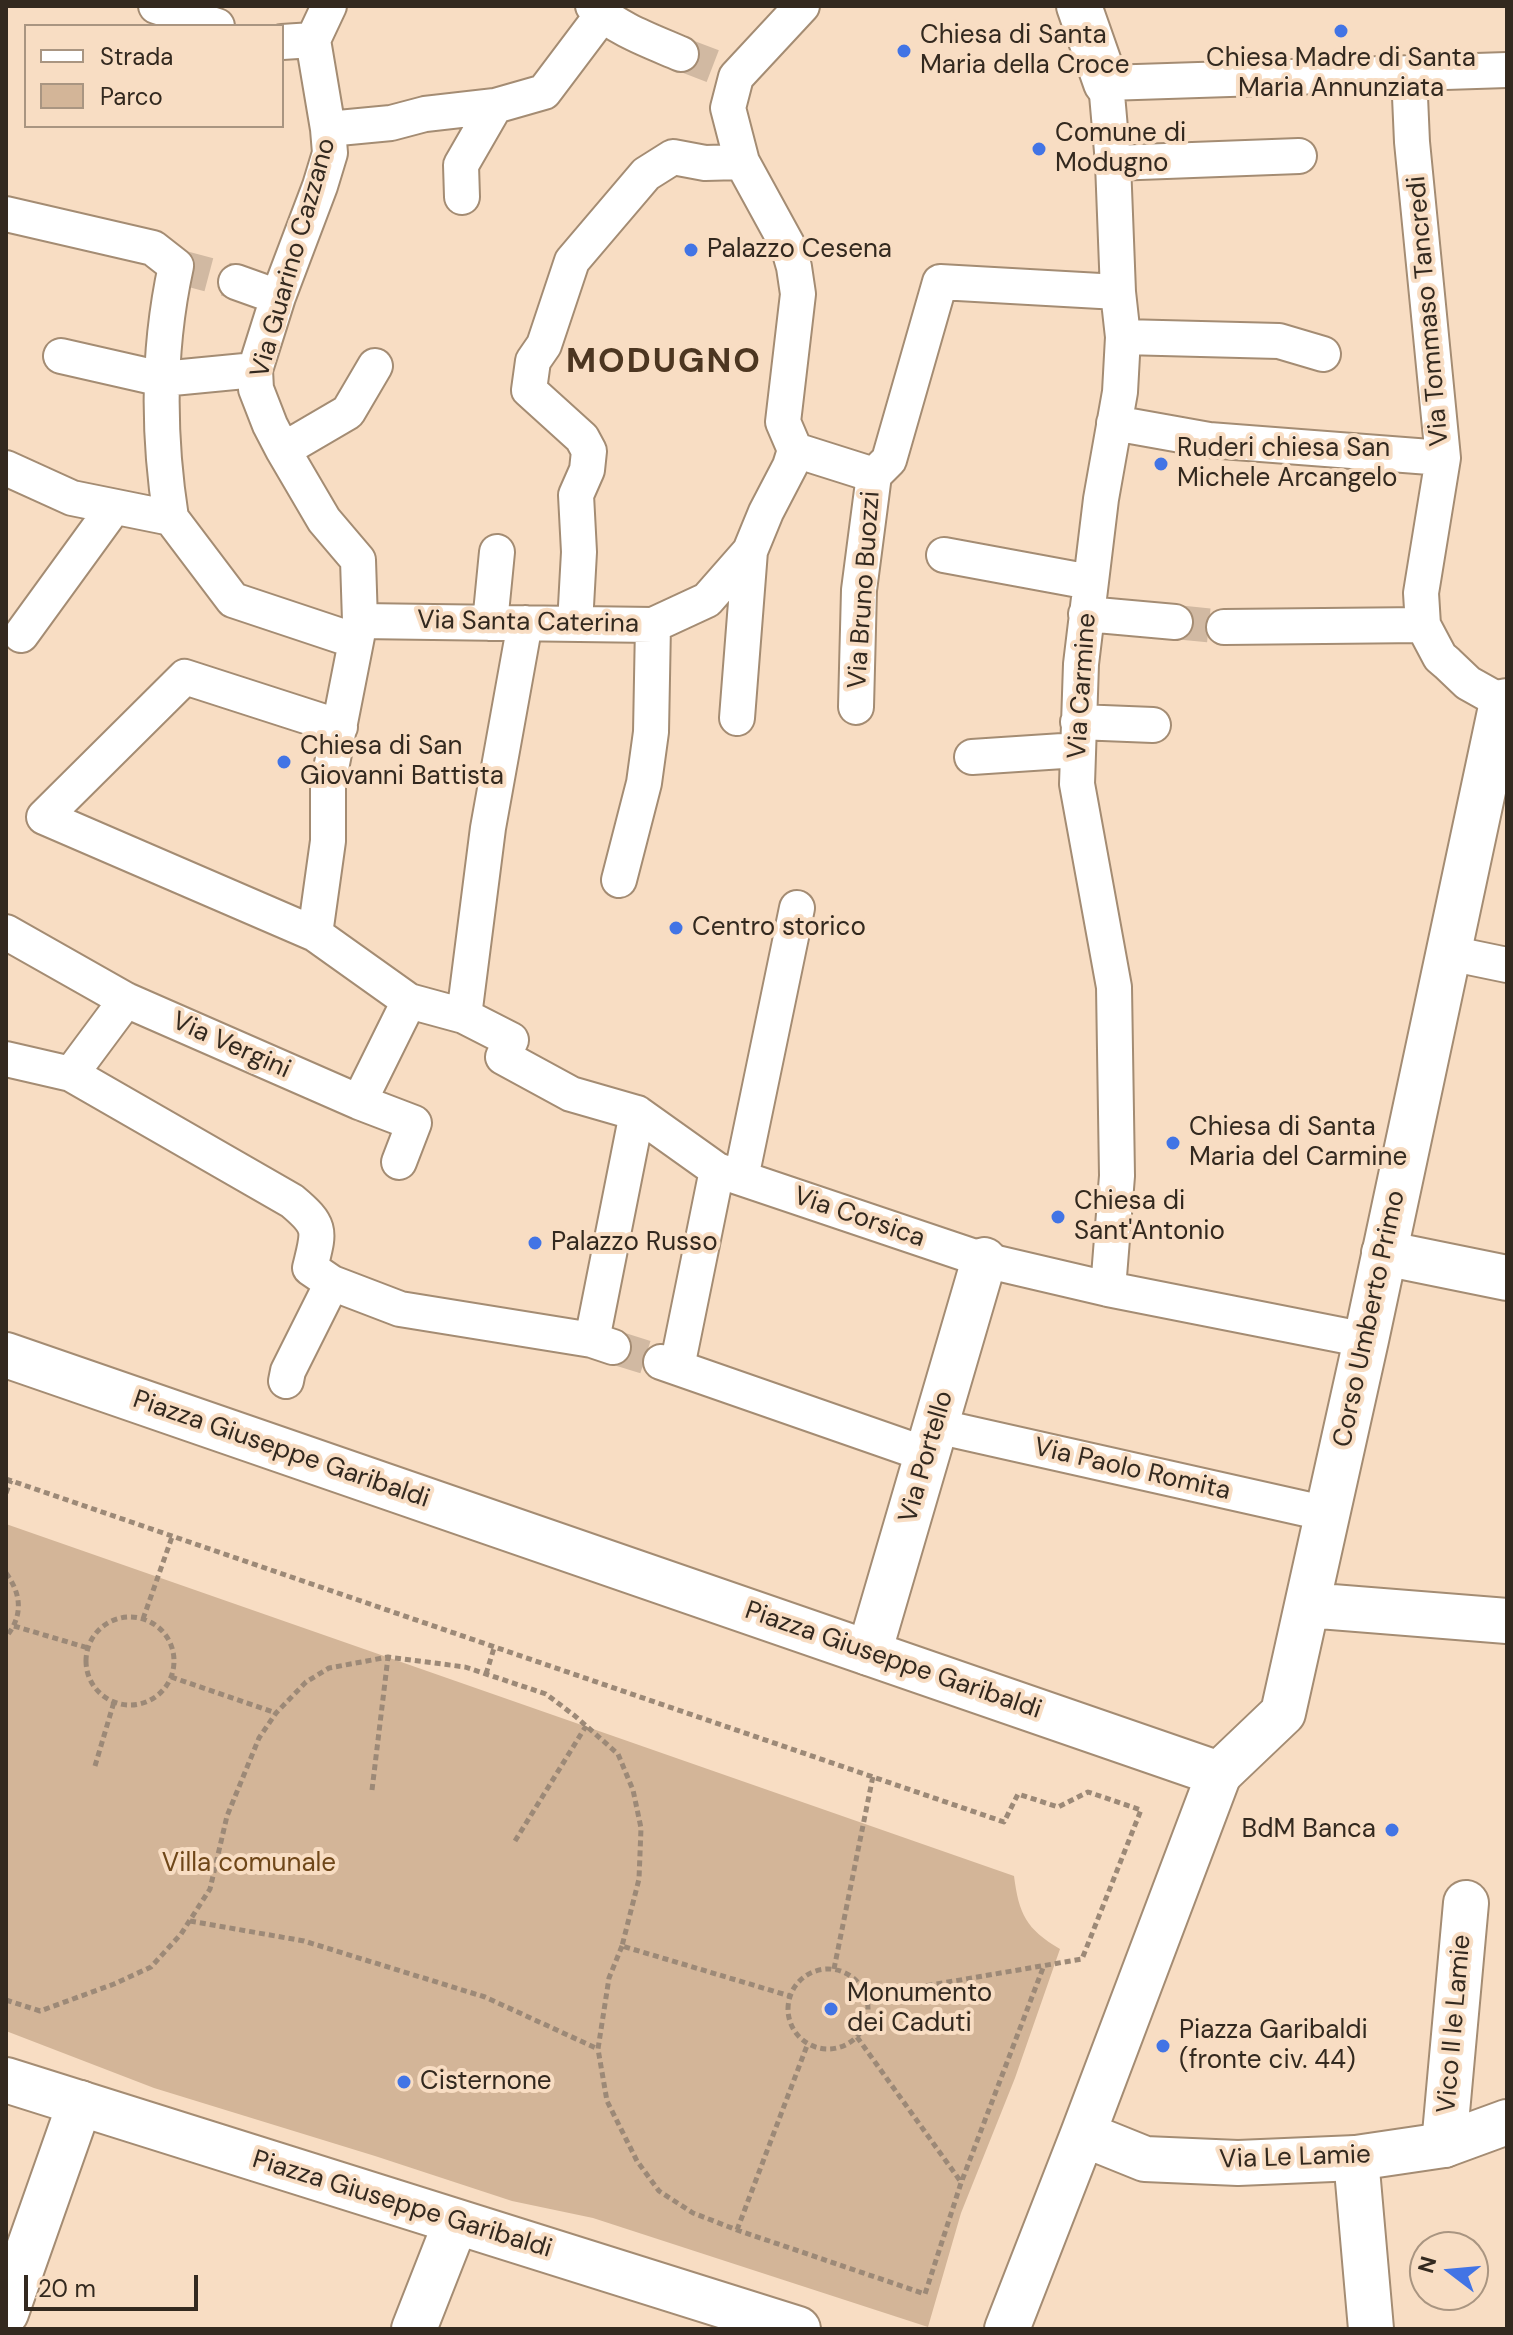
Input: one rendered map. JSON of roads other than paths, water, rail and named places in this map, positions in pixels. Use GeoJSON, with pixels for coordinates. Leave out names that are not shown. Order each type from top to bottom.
{"type":"FeatureCollection","features":[{"type":"Feature","properties":{"kind":"street"},"geometry":{"type":"LineString","coordinates":[[156,6],[211,24]]}},
{"type":"Feature","properties":{"kind":"street"},"geometry":{"type":"LineString","coordinates":[[328,129],[297,41],[329,6]]}},
{"type":"Feature","properties":{"kind":"street"},"geometry":{"type":"LineString","coordinates":[[802,6],[728,73],[728,108],[742,162],[788,246],[794,267],[798,294],[783,422],[795,450],[874,475]]}},
{"type":"Feature","properties":{"kind":"street"},"geometry":{"type":"LineString","coordinates":[[1079,6],[1106,83],[1507,70]]}},
{"type":"Feature","properties":{"kind":"street"},"geometry":{"type":"LineString","coordinates":[[598,11],[642,20],[681,54]]}},
{"type":"Feature","properties":{"kind":"street","name":"Via Guarino Cazzano"},"geometry":{"type":"LineString","coordinates":[[315,934],[328,841],[328,784],[358,631],[358,560],[324,520],[283,450],[256,389],[255,370],[330,153],[328,129],[391,123],[425,114],[495,106],[544,92],[598,11]]}},
{"type":"Feature","properties":{"kind":"street","name":"Via Tommaso Tancredi"},"geometry":{"type":"LineString","coordinates":[[1409,74],[1412,142],[1443,458],[1421,593],[1423,625],[1440,657],[1468,683],[1504,702]]}},
{"type":"Feature","properties":{"kind":"street","name":"Via Carmine"},"geometry":{"type":"LineString","coordinates":[[1106,83],[1123,337],[1120,392],[1088,598],[1081,664],[1077,784],[1114,987],[1117,1176],[1108,1289]]}},
{"type":"Feature","properties":{"kind":"street"},"geometry":{"type":"LineString","coordinates":[[462,197],[461,165],[495,106]]}},
{"type":"Feature","properties":{"kind":"street"},"geometry":{"type":"LineString","coordinates":[[1113,163],[1299,156]]}},
{"type":"Feature","properties":{"kind":"street"},"geometry":{"type":"LineString","coordinates":[[575,624],[579,552],[576,495],[587,470],[589,451],[582,438],[529,390],[533,361],[544,345],[572,261],[646,174],[673,157],[705,163],[742,162]]}},
{"type":"Feature","properties":{"kind":"street"},"geometry":{"type":"LineString","coordinates":[[6,214],[153,248],[176,266],[167,309],[162,379],[166,487],[171,518],[72,498],[6,468]]}},
{"type":"Feature","properties":{"kind":"street"},"geometry":{"type":"LineString","coordinates":[[236,282],[278,297]]}},
{"type":"Feature","properties":{"kind":"street","name":"Via Bruno Buozzi"},"geometry":{"type":"LineString","coordinates":[[856,707],[859,590],[874,475],[889,460],[940,282],[1118,292]]}},
{"type":"Feature","properties":{"kind":"street"},"geometry":{"type":"LineString","coordinates":[[1123,337],[1279,341],[1323,354]]}},
{"type":"Feature","properties":{"kind":"street"},"geometry":{"type":"LineString","coordinates":[[61,356],[162,379],[255,370]]}},
{"type":"Feature","properties":{"kind":"street"},"geometry":{"type":"LineString","coordinates":[[283,450],[348,412],[375,366]]}},
{"type":"Feature","properties":{"kind":"street"},"geometry":{"type":"LineString","coordinates":[[1114,423],[1209,440],[1443,458]]}},
{"type":"Feature","properties":{"kind":"street","name":"Via Santa Caterina"},"geometry":{"type":"LineString","coordinates":[[171,518],[233,600],[358,631],[490,623],[653,625],[707,600],[750,551],[795,450]]}},
{"type":"Feature","properties":{"kind":"street"},"geometry":{"type":"LineString","coordinates":[[21,635],[114,507]]}},
{"type":"Feature","properties":{"kind":"street"},"geometry":{"type":"LineString","coordinates":[[737,718],[750,551]]}},
{"type":"Feature","properties":{"kind":"street"},"geometry":{"type":"LineString","coordinates":[[490,623],[497,552]]}},
{"type":"Feature","properties":{"kind":"street"},"geometry":{"type":"LineString","coordinates":[[944,555],[1175,622]]}},
{"type":"Feature","properties":{"kind":"street"},"geometry":{"type":"LineString","coordinates":[[464,1016],[488,828],[525,623]]}},
{"type":"Feature","properties":{"kind":"street"},"geometry":{"type":"LineString","coordinates":[[619,880],[644,783],[651,732],[653,625]]}},
{"type":"Feature","properties":{"kind":"street"},"geometry":{"type":"LineString","coordinates":[[1224,627],[1423,625]]}},
{"type":"Feature","properties":{"kind":"street"},"geometry":{"type":"LineString","coordinates":[[340,727],[185,677],[44,817],[315,934],[409,1001],[359,1102]]}},
{"type":"Feature","properties":{"kind":"street","name":"Corso Umberto Primo"},"geometry":{"type":"LineString","coordinates":[[1219,1774],[1283,1713],[1504,702]]}},
{"type":"Feature","properties":{"kind":"street"},"geometry":{"type":"LineString","coordinates":[[972,757],[1153,725]]}},
{"type":"Feature","properties":{"kind":"street"},"geometry":{"type":"LineString","coordinates":[[729,1174],[797,908]]}},
{"type":"Feature","properties":{"kind":"street","name":"Via Vergini"},"geometry":{"type":"LineString","coordinates":[[6,932],[126,1000],[414,1123],[399,1162]]}},
{"type":"Feature","properties":{"kind":"street"},"geometry":{"type":"LineString","coordinates":[[1449,953],[1507,965]]}},
{"type":"Feature","properties":{"kind":"street"},"geometry":{"type":"LineString","coordinates":[[71,1074],[126,1000]]}},
{"type":"Feature","properties":{"kind":"street","name":"Via Corsica"},"geometry":{"type":"LineString","coordinates":[[409,1001],[464,1016],[511,1040],[503,1057],[571,1094],[637,1113],[729,1174],[984,1260],[1108,1289],[1366,1340]]}},
{"type":"Feature","properties":{"kind":"street"},"geometry":{"type":"LineString","coordinates":[[6,1059],[71,1074],[292,1201],[313,1219],[317,1238],[310,1268],[332,1283],[400,1309],[602,1343],[637,1113]]}},
{"type":"Feature","properties":{"kind":"street","name":"Via Paolo Romita"},"geometry":{"type":"LineString","coordinates":[[729,1174],[669,1364],[932,1441],[1328,1514]]}},
{"type":"Feature","properties":{"kind":"street"},"geometry":{"type":"LineString","coordinates":[[1384,1253],[1507,1278]]}},
{"type":"Feature","properties":{"kind":"street","name":"Via Portello"},"geometry":{"type":"LineString","coordinates":[[869,1653],[984,1260]]}},
{"type":"Feature","properties":{"kind":"street"},"geometry":{"type":"LineString","coordinates":[[286,1381],[288,1371],[332,1283]]}},
{"type":"Feature","properties":{"kind":"street","name":"Piazza Giuseppe Garibaldi"},"geometry":{"type":"LineString","coordinates":[[6,1355],[1219,1774]]}},
{"type":"Feature","properties":{"kind":"street"},"geometry":{"type":"LineString","coordinates":[[1307,1605],[1507,1621]]}},
{"type":"Feature","properties":{"kind":"street"},"geometry":{"type":"LineString","coordinates":[[1007,2329],[1219,1774]]}},
{"type":"Feature","properties":{"kind":"street","name":"Vico II le Lamie"},"geometry":{"type":"LineString","coordinates":[[1444,2145],[1466,1903]]}},
{"type":"Feature","properties":{"kind":"street","name":"Piazza Giuseppe Garibaldi"},"geometry":{"type":"LineString","coordinates":[[6,2080],[798,2329]]}},
{"type":"Feature","properties":{"kind":"street"},"geometry":{"type":"LineString","coordinates":[[6,2313],[80,2103]]}},
{"type":"Feature","properties":{"kind":"street","name":"Via Le Lamie"},"geometry":{"type":"LineString","coordinates":[[1083,2134],[1145,2159],[1238,2163],[1356,2158],[1444,2145],[1507,2122]]}},
{"type":"Feature","properties":{"kind":"street"},"geometry":{"type":"LineString","coordinates":[[1356,2158],[1371,2329]]}},
{"type":"Feature","properties":{"kind":"street"},"geometry":{"type":"LineString","coordinates":[[414,2329],[456,2222]]}},
{"type":"Feature","properties":{"kind":"tunnel"},"geometry":{"type":"LineString","coordinates":[[681,54],[720,69]]}},
{"type":"Feature","properties":{"kind":"tunnel"},"geometry":{"type":"LineString","coordinates":[[176,266],[236,282]]}},
{"type":"Feature","properties":{"kind":"tunnel"},"geometry":{"type":"LineString","coordinates":[[1175,622],[1224,627]]}},
{"type":"Feature","properties":{"kind":"tunnel"},"geometry":{"type":"LineString","coordinates":[[613,1347],[661,1362]]}},
{"type":"Feature","properties":{"kind":"place","name":"Chiesa Madre di Santa Maria Annunziata"},"geometry":{"type":"Point","coordinates":[1341,31]}},
{"type":"Feature","properties":{"kind":"place","name":"Chiesa di Santa Maria della Croce"},"geometry":{"type":"Point","coordinates":[904,51]}},
{"type":"Feature","properties":{"kind":"place","name":"Comune di Modugno"},"geometry":{"type":"Point","coordinates":[1039,149]}},
{"type":"Feature","properties":{"kind":"place","name":"Palazzo Cesena"},"geometry":{"type":"Point","coordinates":[691,250]}},
{"type":"Feature","properties":{"kind":"place","name":"Ruderi chiesa San Michele Arcangelo"},"geometry":{"type":"Point","coordinates":[1161,464]}},
{"type":"Feature","properties":{"kind":"place","name":"Chiesa di San Giovanni Battista"},"geometry":{"type":"Point","coordinates":[284,762]}},
{"type":"Feature","properties":{"kind":"place","name":"Centro storico"},"geometry":{"type":"Point","coordinates":[676,928]}},
{"type":"Feature","properties":{"kind":"place","name":"Chiesa di Santa Maria del Carmine"},"geometry":{"type":"Point","coordinates":[1173,1143]}},
{"type":"Feature","properties":{"kind":"place","name":"Chiesa di Sant'Antonio"},"geometry":{"type":"Point","coordinates":[1058,1217]}},
{"type":"Feature","properties":{"kind":"place","name":"Palazzo Russo"},"geometry":{"type":"Point","coordinates":[535,1243]}},
{"type":"Feature","properties":{"kind":"place","name":"BdM Banca"},"geometry":{"type":"Point","coordinates":[1392,1830]}},
{"type":"Feature","properties":{"kind":"place","name":"Monumento dei Caduti"},"geometry":{"type":"Point","coordinates":[831,2009]}},
{"type":"Feature","properties":{"kind":"place","name":"Piazza Garibaldi (fronte civ. 44)"},"geometry":{"type":"Point","coordinates":[1163,2046]}},
{"type":"Feature","properties":{"kind":"place","name":"Cisternone"},"geometry":{"type":"Point","coordinates":[404,2082]}},
{"type":"Feature","properties":{"kind":"district","name":"MODUGNO"},"geometry":{"type":"Point","coordinates":[664,363]}},
{"type":"Feature","properties":{"kind":"park label","name":"Villa comunale"},"geometry":{"type":"Point","coordinates":[249,1864]}}]}
